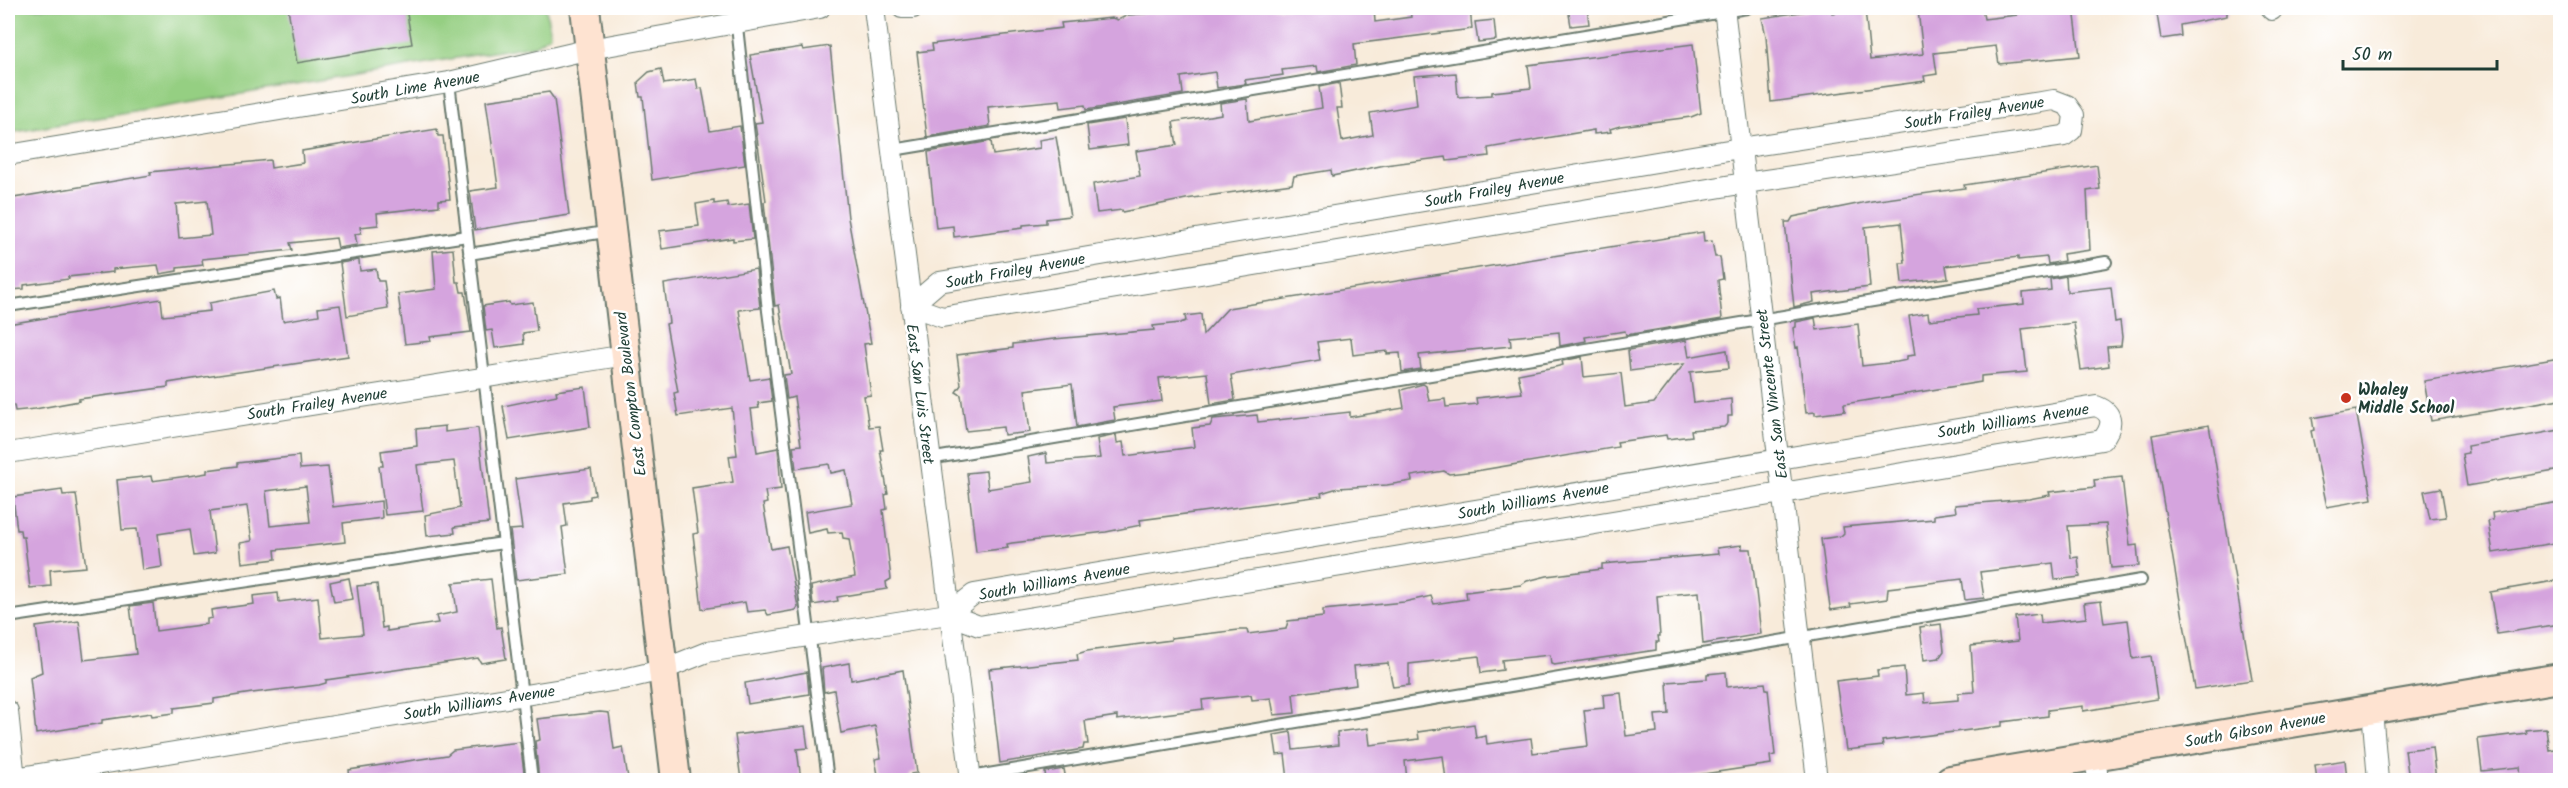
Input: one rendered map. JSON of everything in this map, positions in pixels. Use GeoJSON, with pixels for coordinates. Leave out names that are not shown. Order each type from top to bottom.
{"type":"FeatureCollection","features":[{"type":"Feature","properties":{"kind":"main road","name":"East Compton Boulevard"},"geometry":{"type":"LineString","coordinates":[[585,8],[676,780]]}},
{"type":"Feature","properties":{"kind":"main road","name":"South Gibson Avenue"},"geometry":{"type":"LineString","coordinates":[[1950,780],[2097,768],[2372,710],[2560,678]]}},
{"type":"Feature","properties":{"kind":"street","name":"South Lime Avenue"},"geometry":{"type":"LineString","coordinates":[[8,155],[449,82],[736,16],[820,8]]}},
{"type":"Feature","properties":{"kind":"street","name":"East San Luis Street"},"geometry":{"type":"LineString","coordinates":[[874,8],[894,150],[929,459],[970,778]]}},
{"type":"Feature","properties":{"kind":"street"},"geometry":{"type":"LineString","coordinates":[[902,8],[914,8]]}},
{"type":"Feature","properties":{"kind":"street","name":"East San Vincente Street"},"geometry":{"type":"LineString","coordinates":[[1724,9],[1817,780]]}},
{"type":"Feature","properties":{"kind":"street","name":"South Frailey Avenue"},"geometry":{"type":"LineString","coordinates":[[2054,100],[2067,105],[2074,115],[2072,130],[2064,136],[1745,183],[942,317],[911,306],[939,282],[1740,147],[2054,100]]}},
{"type":"Feature","properties":{"kind":"street","name":"South Frailey Avenue"},"geometry":{"type":"LineString","coordinates":[[8,453],[626,355]]}},
{"type":"Feature","properties":{"kind":"street","name":"South Williams Avenue"},"geometry":{"type":"LineString","coordinates":[[12,779],[662,670],[707,652],[948,614],[974,594],[2096,406],[2106,410],[2111,419],[2110,430],[2102,440],[980,627],[948,614]]}},
{"type":"Feature","properties":{"kind":"street"},"geometry":{"type":"LineString","coordinates":[[2372,710],[2378,780]]}},
{"type":"Feature","properties":{"kind":"street"},"geometry":{"type":"LineString","coordinates":[[8,711],[12,779]]}},
{"type":"Feature","properties":{"kind":"lane"},"geometry":{"type":"LineString","coordinates":[[894,150],[1724,9],[1747,8]]}},
{"type":"Feature","properties":{"kind":"lane"},"geometry":{"type":"LineString","coordinates":[[736,16],[768,311],[828,780]]}},
{"type":"Feature","properties":{"kind":"lane"},"geometry":{"type":"LineString","coordinates":[[449,82],[532,780]]}},
{"type":"Feature","properties":{"kind":"lane"},"geometry":{"type":"LineString","coordinates":[[469,254],[612,231]]}},
{"type":"Feature","properties":{"kind":"lane"},"geometry":{"type":"LineString","coordinates":[[8,306],[467,236]]}},
{"type":"Feature","properties":{"kind":"lane"},"geometry":{"type":"LineString","coordinates":[[929,459],[2106,262]]}},
{"type":"Feature","properties":{"kind":"lane"},"geometry":{"type":"LineString","coordinates":[[8,617],[503,543]]}},
{"type":"Feature","properties":{"kind":"lane"},"geometry":{"type":"LineString","coordinates":[[970,778],[1800,635],[2141,580]]}},
{"type":"Feature","properties":{"kind":"green space"},"geometry":{"type":"Polygon","coordinates":[[[8,8],[546,8],[550,35],[535,45],[8,133],[8,8]]]}},
{"type":"Feature","properties":{"kind":"building"},"geometry":{"type":"Polygon","coordinates":[[[288,8],[406,8],[412,44],[297,63],[288,8]]]}},
{"type":"Feature","properties":{"kind":"building"},"geometry":{"type":"Polygon","coordinates":[[[1185,8],[1185,10],[1374,8],[1375,22],[1411,17],[1410,8],[1470,8],[1472,29],[1354,44],[1356,65],[1318,72],[1317,66],[1282,70],[1283,75],[1245,80],[1246,84],[1217,88],[1215,72],[1181,77],[1183,94],[1086,110],[1085,105],[1061,108],[1060,100],[988,107],[990,126],[927,137],[917,52],[933,50],[932,44],[1062,28],[1061,23],[1112,18],[1118,20],[1128,15],[1164,12],[1164,9],[1185,8]]]}},
{"type":"Feature","properties":{"kind":"building"},"geometry":{"type":"Polygon","coordinates":[[[1568,8],[1587,8],[1589,24],[1571,26],[1568,8]]]}},
{"type":"Feature","properties":{"kind":"building"},"geometry":{"type":"Polygon","coordinates":[[[1832,8],[1832,13],[1865,9],[1870,60],[1923,54],[1918,10],[1982,8],[1984,19],[2017,15],[2016,8],[2074,8],[2080,56],[1999,64],[1996,46],[1934,53],[1937,74],[1924,76],[1925,81],[1771,102],[1766,36],[1762,18],[1832,8]]]}},
{"type":"Feature","properties":{"kind":"building"},"geometry":{"type":"Polygon","coordinates":[[[2156,8],[2227,8],[2227,16],[2180,25],[2181,36],[2161,39],[2156,8]]]}},
{"type":"Feature","properties":{"kind":"building"},"geometry":{"type":"Polygon","coordinates":[[[1494,20],[1496,40],[1478,42],[1475,22],[1494,20]]]}},
{"type":"Feature","properties":{"kind":"building"},"geometry":{"type":"Polygon","coordinates":[[[1693,44],[1701,113],[1691,117],[1620,126],[1610,129],[1611,132],[1594,134],[1594,130],[1488,148],[1489,156],[1447,161],[1446,157],[1385,165],[1332,176],[1331,170],[1294,176],[1292,184],[1186,199],[1122,212],[1122,210],[1097,213],[1093,184],[1140,176],[1136,151],[1177,145],[1173,122],[1221,114],[1220,103],[1247,99],[1249,121],[1322,108],[1319,87],[1339,83],[1342,108],[1337,108],[1342,141],[1373,135],[1370,113],[1417,105],[1414,76],[1456,73],[1458,97],[1492,95],[1492,92],[1531,88],[1528,65],[1693,44]]]}},
{"type":"Feature","properties":{"kind":"building"},"geometry":{"type":"Polygon","coordinates":[[[830,46],[848,218],[871,343],[864,344],[871,395],[864,396],[869,427],[879,426],[883,450],[880,450],[888,494],[885,495],[887,509],[883,510],[891,579],[886,582],[887,589],[837,597],[838,601],[813,605],[811,586],[855,577],[849,539],[843,538],[842,532],[828,533],[827,529],[808,533],[805,512],[852,504],[846,470],[831,473],[829,464],[796,469],[793,446],[801,445],[794,397],[787,399],[784,375],[791,374],[779,305],[775,306],[764,202],[766,201],[755,123],[762,122],[750,55],[802,47],[803,50],[830,46]]]}},
{"type":"Feature","properties":{"kind":"building"},"geometry":{"type":"Polygon","coordinates":[[[661,69],[664,84],[696,79],[698,89],[702,88],[710,131],[740,126],[745,165],[652,180],[643,97],[640,97],[638,82],[649,72],[661,69]]]}},
{"type":"Feature","properties":{"kind":"building"},"geometry":{"type":"Polygon","coordinates":[[[549,92],[554,99],[569,215],[475,230],[470,191],[498,187],[486,101],[549,92]]]}},
{"type":"Feature","properties":{"kind":"building"},"geometry":{"type":"Polygon","coordinates":[[[1125,119],[1128,145],[1090,150],[1087,125],[1125,119]]]}},
{"type":"Feature","properties":{"kind":"building"},"geometry":{"type":"Polygon","coordinates":[[[437,129],[438,136],[443,136],[450,199],[439,200],[439,206],[377,213],[378,225],[360,227],[361,233],[355,234],[357,245],[338,248],[336,238],[290,243],[292,250],[202,259],[203,265],[177,268],[177,271],[160,274],[158,265],[113,269],[113,272],[68,277],[69,279],[24,285],[24,289],[8,290],[8,199],[151,175],[150,172],[270,160],[271,168],[303,163],[302,151],[437,129]],[[207,201],[176,204],[179,238],[211,235],[207,201]]]}},
{"type":"Feature","properties":{"kind":"building"},"geometry":{"type":"Polygon","coordinates":[[[1056,137],[1070,216],[1046,219],[1046,223],[1023,225],[1023,228],[954,237],[953,226],[936,228],[928,152],[991,141],[993,155],[1040,148],[1039,140],[1056,137]]]}},
{"type":"Feature","properties":{"kind":"building"},"geometry":{"type":"Polygon","coordinates":[[[2097,165],[2100,189],[2087,191],[2090,250],[2063,254],[2064,261],[2048,264],[2047,257],[2018,260],[2018,257],[1946,266],[1948,278],[1902,283],[1900,263],[1905,263],[1901,223],[1865,227],[1870,287],[1813,294],[1814,302],[1794,307],[1785,222],[1790,222],[1793,217],[1872,201],[1965,188],[1964,185],[2097,165]]]}},
{"type":"Feature","properties":{"kind":"building"},"geometry":{"type":"Polygon","coordinates":[[[714,201],[714,204],[727,202],[728,207],[749,204],[753,239],[733,241],[733,238],[662,249],[659,231],[699,226],[696,204],[714,201]]]}},
{"type":"Feature","properties":{"kind":"building"},"geometry":{"type":"Polygon","coordinates":[[[1703,232],[1704,242],[1712,241],[1715,257],[1720,257],[1723,279],[1718,280],[1722,319],[1626,335],[1625,331],[1585,337],[1586,341],[1560,346],[1559,332],[1510,337],[1511,346],[1419,355],[1421,369],[1402,372],[1400,353],[1387,354],[1387,351],[1353,355],[1351,338],[1317,342],[1320,360],[1231,375],[1235,400],[1211,404],[1207,373],[1159,378],[1162,401],[1113,407],[1115,420],[1077,427],[1072,384],[1025,390],[1030,432],[1004,435],[1003,427],[966,431],[961,395],[956,392],[961,385],[957,355],[1013,348],[1013,344],[1154,330],[1153,326],[1180,323],[1186,321],[1185,316],[1201,314],[1203,335],[1228,308],[1703,232]]]}},
{"type":"Feature","properties":{"kind":"building"},"geometry":{"type":"Polygon","coordinates":[[[453,249],[456,282],[459,282],[461,292],[465,292],[471,332],[430,337],[431,341],[405,344],[398,294],[436,289],[433,251],[453,249]]]}},
{"type":"Feature","properties":{"kind":"building"},"geometry":{"type":"Polygon","coordinates":[[[359,260],[360,271],[376,269],[378,281],[384,281],[388,309],[347,316],[340,263],[359,260]]]}},
{"type":"Feature","properties":{"kind":"building"},"geometry":{"type":"Polygon","coordinates":[[[756,269],[760,308],[739,310],[750,380],[769,377],[772,401],[758,403],[759,408],[751,409],[757,452],[778,448],[781,489],[765,491],[767,503],[763,504],[771,549],[787,546],[798,607],[796,610],[768,615],[765,610],[747,612],[745,602],[702,609],[693,534],[698,533],[692,488],[733,482],[729,456],[737,455],[732,408],[678,416],[674,393],[678,392],[666,324],[669,323],[664,284],[756,269]]]}},
{"type":"Feature","properties":{"kind":"building"},"geometry":{"type":"Polygon","coordinates":[[[2066,276],[2067,292],[2111,287],[2115,322],[2120,321],[2122,337],[2121,346],[2107,347],[2109,366],[2081,370],[2074,323],[2022,329],[2027,372],[1981,376],[1981,382],[1844,404],[1845,411],[1815,415],[1815,412],[1806,413],[1798,347],[1796,348],[1793,328],[1796,327],[1796,322],[1815,318],[1817,330],[1858,324],[1862,366],[1897,362],[1907,360],[1907,356],[1915,355],[1909,316],[1928,313],[1929,320],[1977,315],[1976,309],[2024,304],[2023,293],[2051,290],[2050,279],[2066,276]]]}},
{"type":"Feature","properties":{"kind":"building"},"geometry":{"type":"Polygon","coordinates":[[[274,291],[276,299],[280,298],[283,321],[319,315],[318,308],[340,305],[348,356],[168,383],[168,387],[79,399],[79,401],[35,409],[15,411],[14,405],[8,405],[8,368],[12,368],[8,324],[161,299],[163,316],[210,311],[209,303],[274,291]]]}},
{"type":"Feature","properties":{"kind":"building"},"geometry":{"type":"Polygon","coordinates":[[[509,302],[510,305],[533,302],[537,331],[523,333],[524,344],[495,348],[492,330],[486,331],[483,306],[509,302]]]}},
{"type":"Feature","properties":{"kind":"building"},"geometry":{"type":"Polygon","coordinates":[[[1686,340],[1689,357],[1727,350],[1729,368],[1690,372],[1694,403],[1731,399],[1732,416],[1728,416],[1728,423],[1724,427],[1691,430],[1692,436],[1667,439],[1666,435],[1617,442],[1618,447],[1476,471],[1449,474],[1444,471],[1411,476],[1412,481],[1338,488],[1321,493],[1322,496],[1140,520],[1141,525],[1106,532],[1012,543],[1007,544],[1008,548],[976,552],[967,473],[986,471],[988,489],[1032,482],[1028,457],[1046,453],[1047,463],[1100,458],[1097,439],[1116,435],[1117,443],[1123,442],[1125,456],[1194,447],[1192,428],[1210,426],[1213,419],[1257,415],[1258,422],[1350,412],[1350,417],[1404,408],[1401,390],[1423,384],[1426,386],[1429,401],[1445,399],[1446,407],[1477,404],[1476,398],[1522,393],[1518,374],[1563,365],[1562,361],[1582,357],[1584,377],[1621,373],[1625,407],[1654,403],[1684,364],[1630,371],[1628,350],[1686,340]]]}},
{"type":"Feature","properties":{"kind":"building"},"geometry":{"type":"Polygon","coordinates":[[[2560,358],[2560,399],[2431,421],[2424,381],[2560,358]]]}},
{"type":"Feature","properties":{"kind":"building"},"geometry":{"type":"Polygon","coordinates":[[[585,387],[590,427],[509,440],[503,406],[557,395],[556,391],[585,387]]]}},
{"type":"Feature","properties":{"kind":"building"},"geometry":{"type":"Polygon","coordinates":[[[2356,410],[2372,499],[2327,507],[2311,431],[2314,430],[2312,418],[2356,410]]]}},
{"type":"Feature","properties":{"kind":"building"},"geometry":{"type":"Polygon","coordinates":[[[2209,425],[2252,680],[2195,689],[2152,435],[2209,425]]]}},
{"type":"Feature","properties":{"kind":"building"},"geometry":{"type":"Polygon","coordinates":[[[445,426],[445,432],[478,428],[489,523],[454,527],[455,533],[427,536],[425,515],[460,508],[454,461],[417,465],[423,511],[385,515],[379,466],[383,466],[381,451],[417,446],[416,429],[445,426]]]}},
{"type":"Feature","properties":{"kind":"building"},"geometry":{"type":"Polygon","coordinates":[[[2560,430],[2560,470],[2467,486],[2462,454],[2468,453],[2467,446],[2560,430]]]}},
{"type":"Feature","properties":{"kind":"building"},"geometry":{"type":"Polygon","coordinates":[[[299,456],[300,469],[328,467],[333,507],[381,501],[382,518],[343,523],[345,542],[275,550],[276,559],[242,563],[240,543],[252,541],[247,506],[210,511],[215,553],[194,556],[190,529],[158,534],[162,567],[142,570],[137,529],[122,530],[117,480],[151,476],[152,481],[195,475],[207,473],[207,470],[237,466],[237,463],[299,456]],[[306,486],[266,491],[270,526],[310,522],[306,486]]]}},
{"type":"Feature","properties":{"kind":"building"},"geometry":{"type":"Polygon","coordinates":[[[591,469],[595,495],[590,496],[590,499],[564,503],[567,526],[562,527],[568,574],[516,580],[510,530],[522,529],[515,479],[591,469]]]}},
{"type":"Feature","properties":{"kind":"building"},"geometry":{"type":"Polygon","coordinates":[[[2122,477],[2130,546],[2137,545],[2139,566],[2111,568],[2106,524],[2068,526],[2071,558],[2078,557],[2080,577],[2055,580],[2053,563],[1980,572],[1984,598],[1965,600],[1962,579],[1888,588],[1887,599],[1850,604],[1851,607],[1831,610],[1821,539],[1841,536],[1844,533],[1843,527],[1934,519],[1934,515],[1956,512],[1955,505],[2029,499],[2050,495],[2049,492],[2095,487],[2094,480],[2122,477]]]}},
{"type":"Feature","properties":{"kind":"building"},"geometry":{"type":"Polygon","coordinates":[[[2441,488],[2446,517],[2430,519],[2424,491],[2441,488]]]}},
{"type":"Feature","properties":{"kind":"building"},"geometry":{"type":"Polygon","coordinates":[[[62,490],[63,495],[76,494],[86,567],[50,570],[51,586],[30,588],[24,537],[21,537],[20,530],[17,530],[13,497],[62,490]]]}},
{"type":"Feature","properties":{"kind":"building"},"geometry":{"type":"Polygon","coordinates":[[[2560,502],[2560,542],[2493,553],[2488,521],[2493,520],[2492,513],[2560,502]]]}},
{"type":"Feature","properties":{"kind":"building"},"geometry":{"type":"Polygon","coordinates":[[[1742,545],[1742,549],[1751,549],[1761,634],[1703,644],[1699,592],[1657,596],[1660,636],[1658,636],[1659,642],[1656,642],[1656,650],[1554,665],[1551,664],[1550,655],[1502,660],[1503,670],[1481,673],[1479,656],[1409,664],[1409,685],[1393,687],[1388,663],[1354,666],[1356,685],[1293,694],[1295,713],[1274,715],[1271,698],[1252,700],[1251,695],[1202,700],[1203,709],[1117,720],[1117,716],[1085,721],[1088,744],[1084,744],[1083,749],[1000,763],[989,669],[1078,660],[1077,654],[1087,651],[1171,640],[1171,638],[1239,630],[1247,630],[1248,634],[1286,629],[1288,621],[1323,617],[1323,610],[1404,602],[1431,596],[1434,604],[1467,599],[1466,592],[1521,585],[1527,581],[1547,576],[1602,569],[1602,564],[1718,554],[1717,548],[1742,545]]]}},
{"type":"Feature","properties":{"kind":"building"},"geometry":{"type":"Polygon","coordinates":[[[349,578],[353,599],[334,602],[330,582],[349,578]]]}},
{"type":"Feature","properties":{"kind":"building"},"geometry":{"type":"Polygon","coordinates":[[[491,579],[497,628],[501,627],[506,659],[481,663],[478,658],[326,680],[326,683],[319,685],[214,699],[214,703],[174,708],[174,713],[152,716],[151,713],[102,720],[102,723],[36,734],[30,677],[42,672],[36,627],[79,621],[84,660],[136,654],[130,606],[153,603],[156,631],[207,624],[207,619],[212,618],[211,610],[254,604],[253,596],[278,593],[279,602],[318,597],[322,638],[363,634],[357,586],[377,584],[382,628],[387,627],[387,631],[438,623],[436,616],[457,612],[453,583],[491,579]]]}},
{"type":"Feature","properties":{"kind":"building"},"geometry":{"type":"Polygon","coordinates":[[[2560,580],[2560,624],[2497,634],[2490,592],[2560,580]]]}},
{"type":"Feature","properties":{"kind":"building"},"geometry":{"type":"Polygon","coordinates":[[[2101,601],[2104,623],[2128,620],[2133,659],[2151,656],[2157,699],[2083,711],[2083,706],[2048,710],[2048,716],[2002,722],[2002,726],[1882,741],[1883,746],[1846,750],[1836,681],[1878,676],[1877,670],[1904,667],[1906,695],[1924,693],[1925,703],[1958,700],[1958,693],[1974,692],[1971,646],[2018,641],[2015,617],[2040,614],[2041,623],[2086,618],[2084,603],[2101,601]]]}},
{"type":"Feature","properties":{"kind":"building"},"geometry":{"type":"Polygon","coordinates":[[[1941,624],[1944,651],[1939,658],[1924,660],[1920,627],[1941,624]]]}},
{"type":"Feature","properties":{"kind":"building"},"geometry":{"type":"Polygon","coordinates":[[[849,663],[851,680],[903,670],[917,773],[911,774],[908,780],[879,780],[875,759],[881,758],[875,726],[841,733],[834,690],[824,692],[822,668],[849,663]]]}},
{"type":"Feature","properties":{"kind":"building"},"geometry":{"type":"Polygon","coordinates":[[[807,672],[809,694],[748,704],[745,683],[807,672]]]}},
{"type":"Feature","properties":{"kind":"building"},"geometry":{"type":"Polygon","coordinates":[[[1726,672],[1727,687],[1765,683],[1768,689],[1775,755],[1770,756],[1771,764],[1663,780],[1446,780],[1443,756],[1405,761],[1407,780],[1382,780],[1382,776],[1348,780],[1288,780],[1285,754],[1277,755],[1274,735],[1291,732],[1293,750],[1338,745],[1337,732],[1368,728],[1370,745],[1419,739],[1418,732],[1474,724],[1476,738],[1486,736],[1487,744],[1531,738],[1533,753],[1588,746],[1584,710],[1604,708],[1603,695],[1621,693],[1626,736],[1657,732],[1655,715],[1669,714],[1667,682],[1707,679],[1707,674],[1726,672]]]}},
{"type":"Feature","properties":{"kind":"building"},"geometry":{"type":"Polygon","coordinates":[[[609,713],[614,749],[623,747],[628,778],[601,780],[600,776],[573,780],[569,780],[568,777],[539,780],[535,741],[540,740],[537,719],[609,713]]]}},
{"type":"Feature","properties":{"kind":"building"},"geometry":{"type":"Polygon","coordinates":[[[805,726],[808,748],[797,749],[801,780],[741,780],[735,735],[805,726]]]}},
{"type":"Feature","properties":{"kind":"building"},"geometry":{"type":"Polygon","coordinates":[[[2546,728],[2549,750],[2560,748],[2560,780],[2521,780],[2520,767],[2482,771],[2478,739],[2546,728]]]}},
{"type":"Feature","properties":{"kind":"building"},"geometry":{"type":"Polygon","coordinates":[[[520,742],[525,780],[350,780],[349,770],[447,755],[453,750],[520,742]]]}},
{"type":"Feature","properties":{"kind":"building"},"geometry":{"type":"Polygon","coordinates":[[[2432,747],[2436,780],[2409,780],[2405,750],[2432,747]]]}},
{"type":"Feature","properties":{"kind":"building"},"geometry":{"type":"Polygon","coordinates":[[[2345,760],[2347,780],[2317,780],[2315,765],[2345,760]]]}},
{"type":"Feature","properties":{"kind":"building"},"geometry":{"type":"Polygon","coordinates":[[[1064,769],[1066,780],[1046,780],[1045,772],[1064,769]]]}},
{"type":"Feature","properties":{"kind":"place","name":"Whaley Middle School"},"geometry":{"type":"Point","coordinates":[2346,398]}}]}
